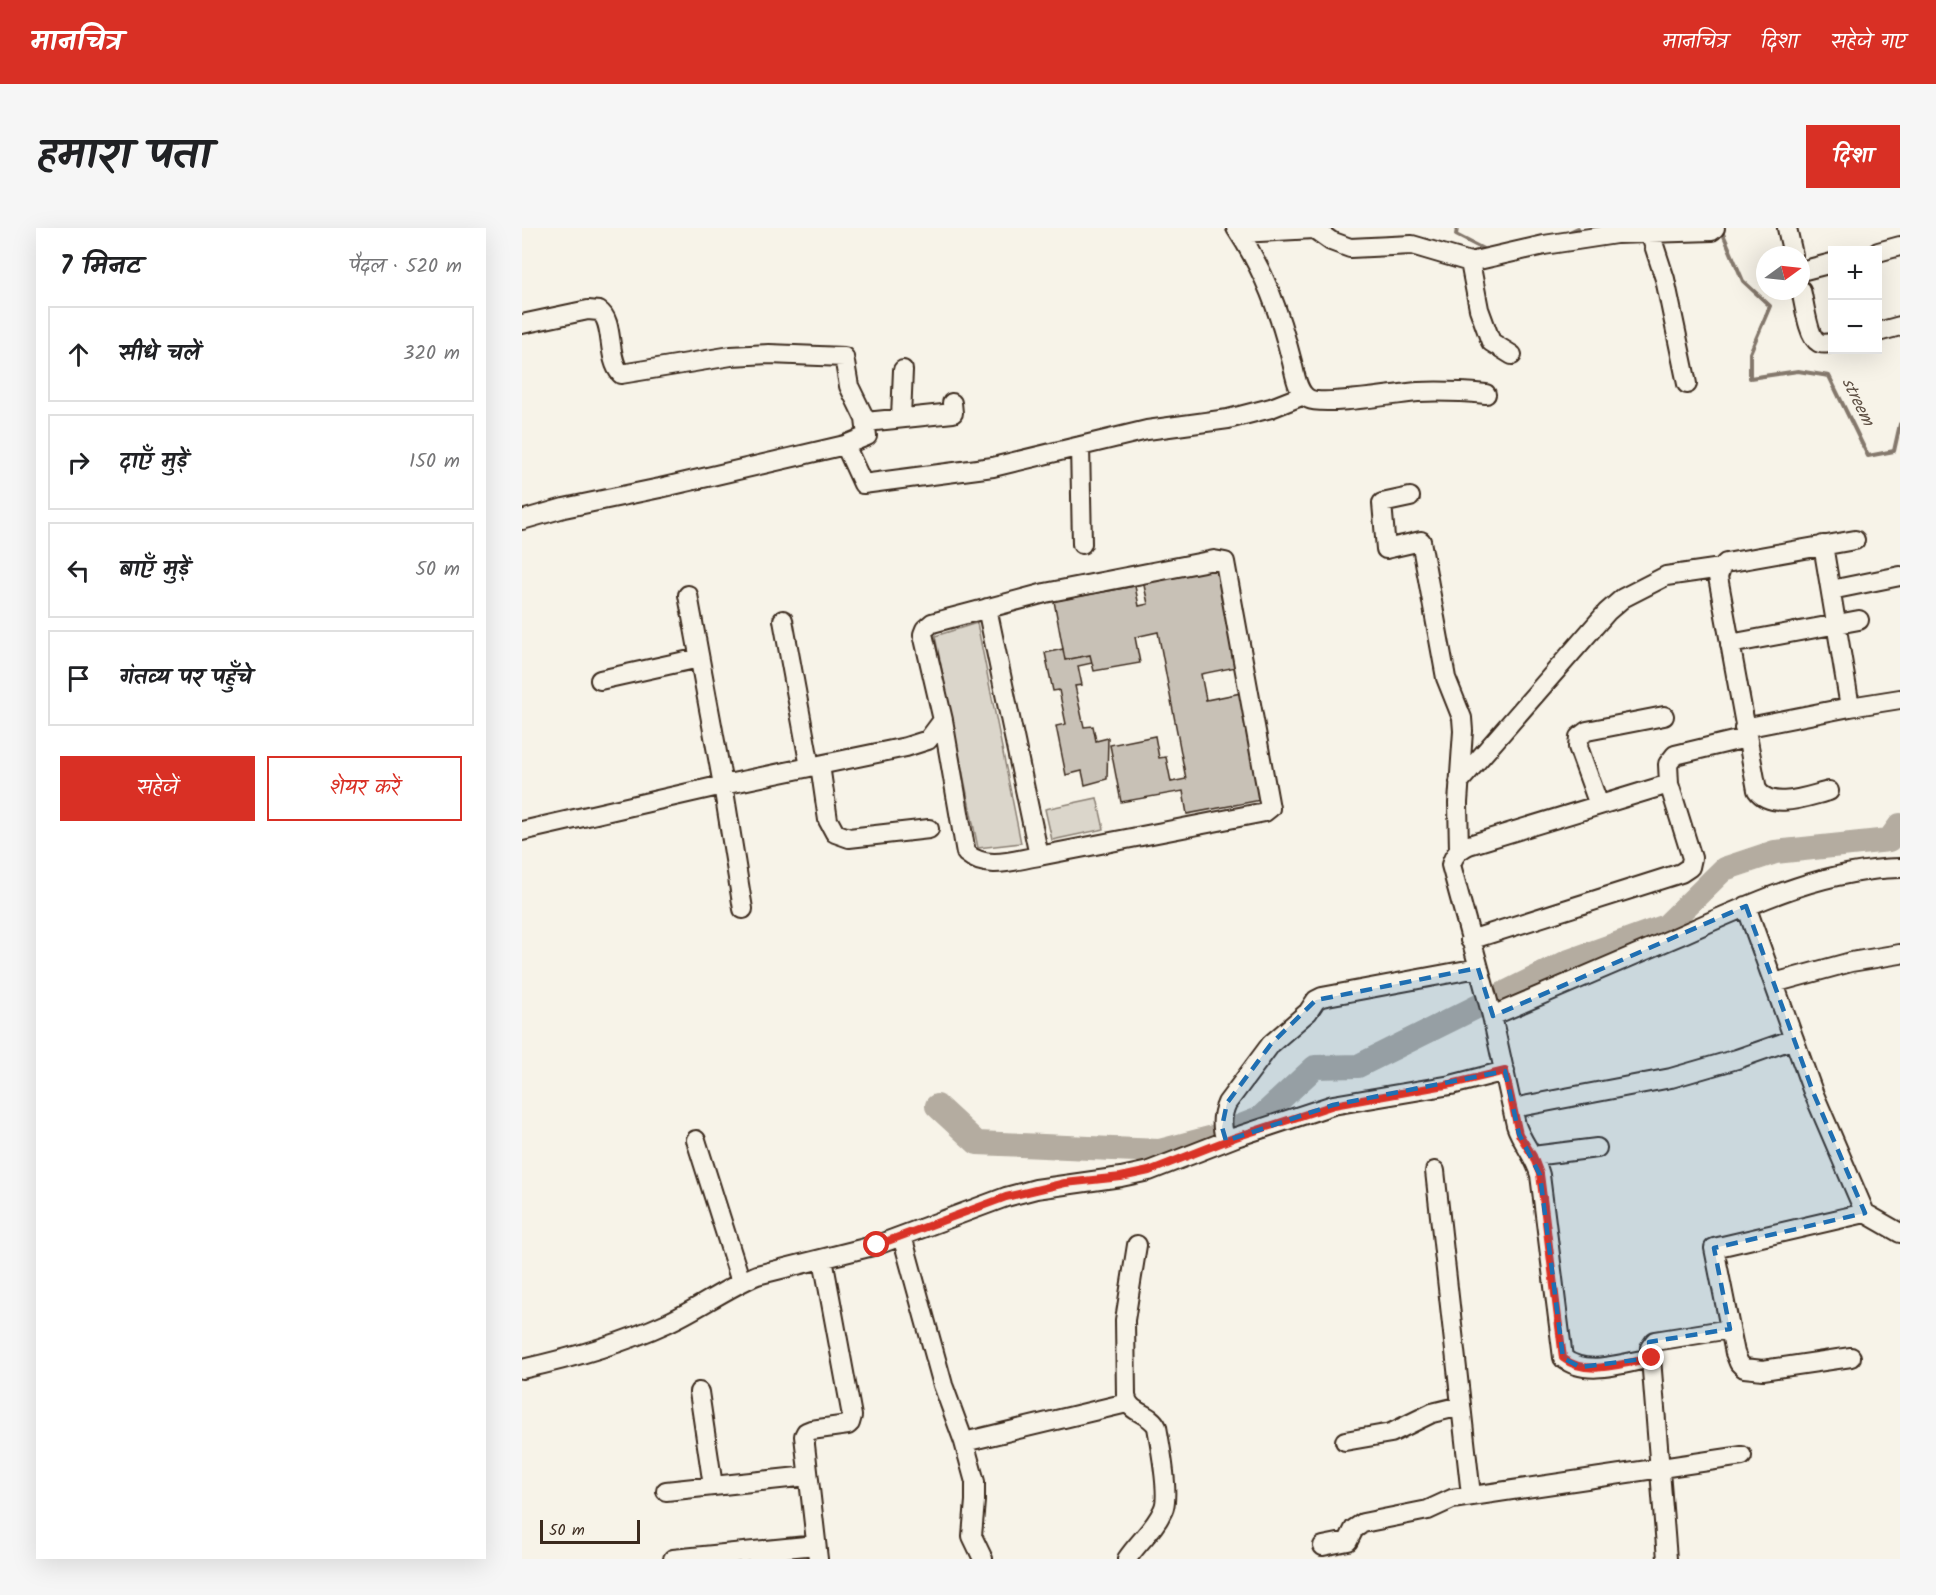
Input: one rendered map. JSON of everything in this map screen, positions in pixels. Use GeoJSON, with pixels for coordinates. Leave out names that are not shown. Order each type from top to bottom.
{"type":"FeatureCollection","features":[{"type":"Feature","properties":{"kind":"street"},"geometry":{"type":"LineString","coordinates":[[1787,228],[1791,246]]}},
{"type":"Feature","properties":{"kind":"street"},"geometry":{"type":"LineString","coordinates":[[1486,394],[1420,392],[1318,401],[1309,399],[1297,382],[1276,304],[1262,271],[1238,231],[1314,229],[1331,241],[1350,248],[1412,245],[1470,262],[1544,245],[1616,234],[1713,229]]}},
{"type":"Feature","properties":{"kind":"street"},"geometry":{"type":"LineString","coordinates":[[1650,233],[1665,279],[1687,384]]}},
{"type":"Feature","properties":{"kind":"street"},"geometry":{"type":"LineString","coordinates":[[1882,251],[1900,246]]}},
{"type":"Feature","properties":{"kind":"street"},"geometry":{"type":"LineString","coordinates":[[1470,262],[1479,309],[1491,342],[1512,355]]}},
{"type":"Feature","properties":{"kind":"street"},"geometry":{"type":"LineString","coordinates":[[1810,269],[1828,264]]}},
{"type":"Feature","properties":{"kind":"street"},"geometry":{"type":"LineString","coordinates":[[1803,300],[1811,335],[1816,342],[1828,343]]}},
{"type":"Feature","properties":{"kind":"street"},"geometry":{"type":"LineString","coordinates":[[522,324],[588,310],[599,311],[605,318],[615,363],[621,374],[741,355],[844,357],[849,386],[866,422],[867,436],[845,445],[564,508],[522,520]]}},
{"type":"Feature","properties":{"kind":"street"},"geometry":{"type":"LineString","coordinates":[[1882,331],[1900,326]]}},
{"type":"Feature","properties":{"kind":"street"},"geometry":{"type":"LineString","coordinates":[[901,417],[903,370]]}},
{"type":"Feature","properties":{"kind":"street"},"geometry":{"type":"LineString","coordinates":[[845,445],[863,484],[993,467],[1147,430],[1228,419],[1271,408],[1304,395]]}},
{"type":"Feature","properties":{"kind":"street"},"geometry":{"type":"LineString","coordinates":[[866,422],[953,414],[952,403]]}},
{"type":"Feature","properties":{"kind":"street"},"geometry":{"type":"LineString","coordinates":[[1080,446],[1082,544]]}},
{"type":"Feature","properties":{"kind":"street"},"geometry":{"type":"LineString","coordinates":[[1410,498],[1382,503],[1386,549],[1421,541],[1446,678],[1462,718],[1459,850]]}},
{"type":"Feature","properties":{"kind":"street"},"geometry":{"type":"LineString","coordinates":[[1459,782],[1607,612],[1623,598],[1666,576],[1721,568],[1738,560],[1855,540]]}},
{"type":"Feature","properties":{"kind":"street"},"geometry":{"type":"LineString","coordinates":[[1823,545],[1850,707]]}},
{"type":"Feature","properties":{"kind":"street"},"geometry":{"type":"LineString","coordinates":[[1214,560],[1225,562],[1270,808],[1265,812],[1039,856],[990,863],[975,861],[966,853],[943,720],[923,634],[925,629],[940,619],[987,608],[1045,593],[1214,560]]}},
{"type":"Feature","properties":{"kind":"street"},"geometry":{"type":"LineString","coordinates":[[1721,568],[1718,577],[1757,790],[1762,797],[1771,801],[1829,791]]}},
{"type":"Feature","properties":{"kind":"street"},"geometry":{"type":"LineString","coordinates":[[1831,590],[1900,576]]}},
{"type":"Feature","properties":{"kind":"street"},"geometry":{"type":"LineString","coordinates":[[688,595],[743,909]]}},
{"type":"Feature","properties":{"kind":"street"},"geometry":{"type":"LineString","coordinates":[[987,608],[1039,856]]}},
{"type":"Feature","properties":{"kind":"street"},"geometry":{"type":"LineString","coordinates":[[783,620],[828,820],[835,833],[849,838],[929,830]]}},
{"type":"Feature","properties":{"kind":"street"},"geometry":{"type":"LineString","coordinates":[[1730,644],[1859,620]]}},
{"type":"Feature","properties":{"kind":"street"},"geometry":{"type":"LineString","coordinates":[[600,680],[699,658]]}},
{"type":"Feature","properties":{"kind":"street"},"geometry":{"type":"LineString","coordinates":[[1470,940],[1680,873],[1690,867],[1692,858],[1669,784],[1668,764],[1675,755],[1745,733],[1850,707],[1900,699]]}},
{"type":"Feature","properties":{"kind":"street"},"geometry":{"type":"LineString","coordinates":[[1599,806],[1578,747],[1579,737],[1587,731],[1664,716]]}},
{"type":"Feature","properties":{"kind":"street"},"geometry":{"type":"LineString","coordinates":[[522,831],[723,785],[906,747],[928,740],[943,720]]}},
{"type":"Feature","properties":{"kind":"street"},"geometry":{"type":"LineString","coordinates":[[928,740],[949,754]]}},
{"type":"Feature","properties":{"kind":"street"},"geometry":{"type":"LineString","coordinates":[[1652,1358],[1593,1368],[1570,1364],[1563,1358],[1540,1174],[1533,1156],[1519,1134],[1492,1014],[1451,865],[1459,850],[1469,845],[1669,784]]}},
{"type":"Feature","properties":{"kind":"street"},"geometry":{"type":"LineString","coordinates":[[1492,1014],[1746,906],[1819,879],[1867,870],[1900,868]]}},
{"type":"Feature","properties":{"kind":"street"},"geometry":{"type":"LineString","coordinates":[[1746,906],[1813,1092],[1865,1213],[1900,1233]]}},
{"type":"Feature","properties":{"kind":"street"},"geometry":{"type":"LineString","coordinates":[[1774,982],[1851,962],[1900,954]]}},
{"type":"Feature","properties":{"kind":"street"},"geometry":{"type":"LineString","coordinates":[[1224,1134],[1222,1113],[1227,1103],[1271,1044],[1308,1012],[1316,1000],[1478,968]]}},
{"type":"Feature","properties":{"kind":"street"},"geometry":{"type":"LineString","coordinates":[[1513,1108],[1671,1078],[1737,1059],[1794,1039]]}},
{"type":"Feature","properties":{"kind":"street"},"geometry":{"type":"LineString","coordinates":[[522,1369],[619,1343],[702,1306],[757,1275],[902,1236],[1006,1197],[1065,1183],[1121,1177],[1149,1171],[1224,1134],[1334,1105],[1451,1084],[1505,1071]]}},
{"type":"Feature","properties":{"kind":"street"},"geometry":{"type":"LineString","coordinates":[[696,1140],[741,1282]]}},
{"type":"Feature","properties":{"kind":"street"},"geometry":{"type":"LineString","coordinates":[[1533,1156],[1597,1149]]}},
{"type":"Feature","properties":{"kind":"street"},"geometry":{"type":"LineString","coordinates":[[1435,1171],[1471,1495]]}},
{"type":"Feature","properties":{"kind":"street"},"geometry":{"type":"LineString","coordinates":[[1851,1357],[1752,1370],[1744,1368],[1739,1363],[1730,1329],[1714,1248],[1865,1213]]}},
{"type":"Feature","properties":{"kind":"street"},"geometry":{"type":"LineString","coordinates":[[902,1236],[943,1385],[964,1442],[975,1482],[972,1536],[983,1559]]}},
{"type":"Feature","properties":{"kind":"street"},"geometry":{"type":"LineString","coordinates":[[1127,1559],[1156,1524],[1165,1508],[1166,1494],[1154,1419],[1133,1409],[1127,1403],[1125,1320],[1137,1245]]}},
{"type":"Feature","properties":{"kind":"street"},"geometry":{"type":"LineString","coordinates":[[673,1559],[817,1552],[804,1440],[806,1432],[844,1426],[852,1419],[823,1259]]}},
{"type":"Feature","properties":{"kind":"street"},"geometry":{"type":"LineString","coordinates":[[1667,1559],[1650,1348],[1655,1341],[1730,1329]]}},
{"type":"Feature","properties":{"kind":"street"},"geometry":{"type":"LineString","coordinates":[[699,1392],[713,1486]]}},
{"type":"Feature","properties":{"kind":"street"},"geometry":{"type":"LineString","coordinates":[[964,1442],[1127,1403]]}},
{"type":"Feature","properties":{"kind":"street"},"geometry":{"type":"LineString","coordinates":[[1345,1441],[1391,1433],[1432,1413],[1461,1406]]}},
{"type":"Feature","properties":{"kind":"street"},"geometry":{"type":"LineString","coordinates":[[1323,1546],[1348,1541],[1354,1529],[1363,1523],[1421,1511],[1452,1499],[1742,1456]]}},
{"type":"Feature","properties":{"kind":"street"},"geometry":{"type":"LineString","coordinates":[[666,1491],[808,1476]]}},
{"type":"Feature","properties":{"kind":"highlighted area"},"geometry":{"type":"Polygon","coordinates":[[[1746,906],[1813,1092],[1865,1213],[1714,1248],[1730,1329],[1649,1342],[1651,1358],[1580,1367],[1563,1358],[1540,1175],[1519,1134],[1505,1071],[1333,1105],[1226,1141],[1222,1127],[1227,1103],[1271,1044],[1316,1000],[1478,968],[1493,1016],[1746,906]]]}},
{"type":"Feature","properties":{"kind":"shaded area"},"geometry":{"type":"Polygon","coordinates":[[[977,623],[1021,843],[978,848],[935,636],[977,623]]]}},
{"type":"Feature","properties":{"kind":"shaded area"},"geometry":{"type":"Polygon","coordinates":[[[1097,798],[1104,829],[1052,840],[1045,809],[1097,798]]]}},
{"type":"Feature","properties":{"kind":"building"},"geometry":{"type":"Polygon","coordinates":[[[1216,562],[1236,667],[1201,674],[1206,700],[1241,693],[1261,800],[1187,814],[1183,791],[1121,802],[1110,745],[1155,736],[1159,758],[1166,757],[1171,782],[1186,779],[1158,632],[1135,637],[1140,663],[1094,671],[1090,655],[1065,660],[1054,601],[1135,586],[1139,606],[1148,604],[1142,576],[1216,562]]]}},
{"type":"Feature","properties":{"kind":"building"},"geometry":{"type":"Polygon","coordinates":[[[1063,649],[1065,660],[1090,655],[1092,663],[1078,666],[1082,685],[1075,686],[1084,727],[1093,726],[1096,741],[1108,738],[1107,779],[1085,785],[1082,771],[1066,775],[1056,726],[1066,724],[1059,690],[1053,691],[1045,653],[1063,649]]]}},
{"type":"Feature","properties":{"kind":"waterway","name":"streem"},"geometry":{"type":"LineString","coordinates":[[1457,228],[1456,235],[1487,251]]}},
{"type":"Feature","properties":{"kind":"waterway","name":"streem"},"geometry":{"type":"LineString","coordinates":[[1565,234],[1578,228]]}},
{"type":"Feature","properties":{"kind":"waterway","name":"streem"},"geometry":{"type":"LineString","coordinates":[[1721,229],[1743,281],[1770,306],[1750,353],[1750,378],[1798,371],[1829,376],[1868,456],[1894,451],[1900,424]]}},
{"type":"Feature","properties":{"kind":"waterway"},"geometry":{"type":"LineString","coordinates":[[937,1106],[977,1143],[1159,1151],[1213,1137],[1259,1119],[1315,1067],[1358,1066],[1569,961],[1666,926],[1724,869],[1775,852],[1889,840],[1900,825]]}},
{"type":"Feature","properties":{"kind":"route"},"geometry":{"type":"LineString","coordinates":[[877,1245],[1006,1197],[1065,1183],[1121,1177],[1149,1171],[1236,1137],[1334,1105],[1451,1084],[1505,1071],[1519,1134],[1533,1156],[1540,1174],[1563,1358],[1570,1364],[1593,1368],[1652,1358]]}}]}
